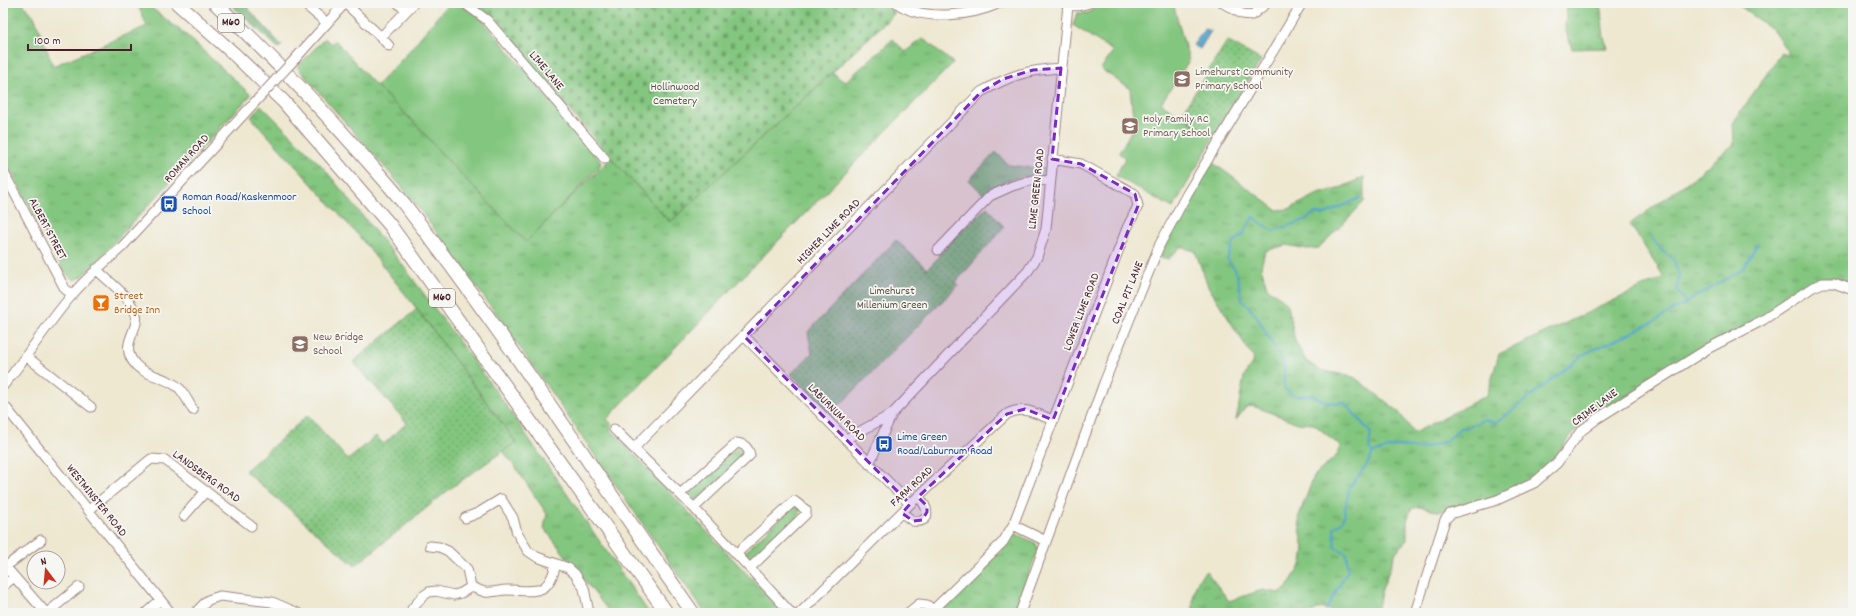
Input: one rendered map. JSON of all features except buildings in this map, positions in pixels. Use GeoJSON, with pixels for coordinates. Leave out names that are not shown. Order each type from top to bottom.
{"type":"FeatureCollection","features":[{"type":"Feature","properties":{"kind":"highway","name":"M60"},"geometry":{"type":"LineString","coordinates":[[207,3],[256,42]]}},
{"type":"Feature","properties":{"kind":"highway","name":"M60"},"geometry":{"type":"LineString","coordinates":[[215,3],[256,42],[339,129],[404,204],[521,363],[612,498],[693,613]]}},
{"type":"Feature","properties":{"kind":"highway","name":"M60"},"geometry":{"type":"LineString","coordinates":[[179,5],[233,53],[284,102],[390,224],[667,613]]}},
{"type":"Feature","properties":{"kind":"street"},"geometry":{"type":"LineString","coordinates":[[303,3],[327,23]]}},
{"type":"Feature","properties":{"kind":"street"},"geometry":{"type":"LineString","coordinates":[[345,3],[389,46]]}},
{"type":"Feature","properties":{"kind":"street","name":"ROMAN ROAD"},"geometry":{"type":"LineString","coordinates":[[3,386],[27,357],[72,294],[96,269],[121,248],[345,3]]}},
{"type":"Feature","properties":{"kind":"street"},"geometry":{"type":"LineString","coordinates":[[398,3],[406,11]]}},
{"type":"Feature","properties":{"kind":"street"},"geometry":{"type":"LineString","coordinates":[[381,37],[414,3]]}},
{"type":"Feature","properties":{"kind":"street","name":"LIME LANE"},"geometry":{"type":"LineString","coordinates":[[464,3],[487,20],[605,160]]}},
{"type":"Feature","properties":{"kind":"street"},"geometry":{"type":"LineString","coordinates":[[897,3],[916,12],[940,15],[964,13],[991,7],[1000,3]]}},
{"type":"Feature","properties":{"kind":"street"},"geometry":{"type":"LineString","coordinates":[[1067,4],[1080,6],[1089,3]]}},
{"type":"Feature","properties":{"kind":"street"},"geometry":{"type":"LineString","coordinates":[[1223,3],[1242,14],[1252,15],[1267,3]]}},
{"type":"Feature","properties":{"kind":"street","name":"COAL PIT LANE"},"geometry":{"type":"LineString","coordinates":[[1020,613],[1104,383],[1166,232],[1187,194],[1302,3]]}},
{"type":"Feature","properties":{"kind":"street","name":"LIME GREEN ROAD"},"geometry":{"type":"LineString","coordinates":[[846,439],[892,414],[1028,271],[1037,257],[1046,229],[1067,4]]}},
{"type":"Feature","properties":{"kind":"street","name":"HIGHER LIME ROAD"},"geometry":{"type":"LineString","coordinates":[[634,448],[982,92],[1003,79],[1033,70],[1061,68]]}},
{"type":"Feature","properties":{"kind":"street","name":"LOWER LIME ROAD"},"geometry":{"type":"LineString","coordinates":[[932,612],[1003,542],[1013,526],[1127,228],[1138,206],[1135,194],[1087,167],[1081,164],[1052,159]]}},
{"type":"Feature","properties":{"kind":"street","name":"ALBERT STREET"},"geometry":{"type":"LineString","coordinates":[[3,171],[65,289],[72,294]]}},
{"type":"Feature","properties":{"kind":"street"},"geometry":{"type":"LineString","coordinates":[[938,250],[990,196],[1012,186],[1033,180],[1050,181]]}},
{"type":"Feature","properties":{"kind":"street"},"geometry":{"type":"LineString","coordinates":[[96,269],[127,300],[136,314],[136,323],[129,338],[129,353],[135,365],[180,388],[193,410]]}},
{"type":"Feature","properties":{"kind":"street","name":"CRIME LANE"},"geometry":{"type":"LineString","coordinates":[[1415,613],[1445,520],[1450,514],[1497,500],[1534,483],[1557,463],[1581,431],[1598,418],[1709,348],[1763,320],[1812,287],[1823,282],[1834,283],[1853,290]]}},
{"type":"Feature","properties":{"kind":"street","name":"LABURNUM ROAD"},"geometry":{"type":"LineString","coordinates":[[744,337],[910,504]]}},
{"type":"Feature","properties":{"kind":"street"},"geometry":{"type":"LineString","coordinates":[[27,357],[91,407]]}},
{"type":"Feature","properties":{"kind":"street","name":"WESTMINSTER ROAD"},"geometry":{"type":"LineString","coordinates":[[3,404],[171,613]]}},
{"type":"Feature","properties":{"kind":"street","name":"FARM ROAD"},"geometry":{"type":"LineString","coordinates":[[800,613],[910,504],[1007,414],[1016,409],[1025,409],[1053,420]]}},
{"type":"Feature","properties":{"kind":"street","name":"LIME GREEN ROAD"},"geometry":{"type":"LineString","coordinates":[[869,464],[892,414]]}},
{"type":"Feature","properties":{"kind":"street"},"geometry":{"type":"LineString","coordinates":[[614,429],[694,508],[791,613]]}},
{"type":"Feature","properties":{"kind":"street"},"geometry":{"type":"LineString","coordinates":[[680,494],[737,443],[743,444],[748,449],[750,455],[694,508]]}},
{"type":"Feature","properties":{"kind":"street","name":"LANDSBERG ROAD"},"geometry":{"type":"LineString","coordinates":[[89,510],[151,459],[165,460],[251,526]]}},
{"type":"Feature","properties":{"kind":"street"},"geometry":{"type":"LineString","coordinates":[[184,516],[206,491]]}},
{"type":"Feature","properties":{"kind":"street"},"geometry":{"type":"LineString","coordinates":[[466,506],[467,517],[478,513],[499,496],[513,518],[517,533],[528,550],[537,558],[568,568],[579,579],[586,593],[589,613]]}},
{"type":"Feature","properties":{"kind":"street"},"geometry":{"type":"LineString","coordinates":[[902,513],[913,522],[920,521],[925,518],[927,506],[918,497]]}},
{"type":"Feature","properties":{"kind":"street"},"geometry":{"type":"LineString","coordinates":[[736,554],[794,501],[806,510],[806,514],[750,568]]}},
{"type":"Feature","properties":{"kind":"street"},"geometry":{"type":"LineString","coordinates":[[1013,526],[1046,541]]}},
{"type":"Feature","properties":{"kind":"street"},"geometry":{"type":"LineString","coordinates":[[443,548],[446,538]]}},
{"type":"Feature","properties":{"kind":"street"},"geometry":{"type":"LineString","coordinates":[[41,540],[4,566],[47,613],[79,587]]}},
{"type":"Feature","properties":{"kind":"street"},"geometry":{"type":"LineString","coordinates":[[430,546],[443,548],[452,554],[467,569],[471,587]]}},
{"type":"Feature","properties":{"kind":"street"},"geometry":{"type":"LineString","coordinates":[[412,609],[422,596],[429,592],[454,595],[471,587],[488,592],[508,590],[535,591],[549,582],[554,574],[556,564]]}},
{"type":"Feature","properties":{"kind":"street"},"geometry":{"type":"LineString","coordinates":[[3,586],[14,577]]}},
{"type":"Feature","properties":{"kind":"street"},"geometry":{"type":"LineString","coordinates":[[195,613],[208,600],[220,596],[272,602],[298,613]]}},
{"type":"Feature","properties":{"kind":"street"},"geometry":{"type":"LineString","coordinates":[[146,613],[160,600]]}},
{"type":"Feature","properties":{"kind":"street"},"geometry":{"type":"LineString","coordinates":[[908,613],[919,604],[927,606],[932,612]]}},
{"type":"Feature","properties":{"kind":"highlighted area"},"geometry":{"type":"Polygon","coordinates":[[[1061,68],[1052,159],[1081,164],[1135,194],[1138,206],[1053,420],[1025,409],[1007,414],[918,497],[927,506],[927,512],[922,520],[913,521],[902,513],[910,504],[745,337],[981,92],[1003,79],[1033,70],[1061,68]]]}},
{"type":"Feature","properties":{"kind":"green space"},"geometry":{"type":"Polygon","coordinates":[[[3,3],[22,3],[34,16],[53,66],[147,26],[137,3],[145,3],[185,34],[251,95],[83,276],[74,280],[65,273],[3,156],[3,3]]]}},
{"type":"Feature","properties":{"kind":"green space"},"geometry":{"type":"Polygon","coordinates":[[[229,3],[248,3],[250,5],[248,8],[282,46],[278,48],[229,3]]]}},
{"type":"Feature","properties":{"kind":"green space"},"geometry":{"type":"Polygon","coordinates":[[[449,3],[460,3],[482,19],[601,162],[599,167],[526,242],[440,152],[418,126],[376,86],[404,57],[449,3]]]}},
{"type":"Feature","properties":{"kind":"green space","name":"Hollinwood Cemetery"},"geometry":{"type":"Polygon","coordinates":[[[473,3],[884,3],[895,13],[670,222],[473,3]]]}},
{"type":"Feature","properties":{"kind":"green space"},"geometry":{"type":"Polygon","coordinates":[[[1102,3],[1173,3],[1189,61],[1161,103],[1214,137],[1173,208],[1116,176],[1125,158],[1119,153],[1134,126],[1130,89],[1101,69],[1113,51],[1073,25],[1077,13],[1088,13],[1102,3]]]}},
{"type":"Feature","properties":{"kind":"green space"},"geometry":{"type":"Polygon","coordinates":[[[1567,3],[1600,3],[1604,38],[1608,48],[1572,49],[1565,27],[1567,3]]]}},
{"type":"Feature","properties":{"kind":"green space"},"geometry":{"type":"Polygon","coordinates":[[[1736,3],[1853,3],[1853,284],[1835,278],[1826,277],[1811,283],[1765,315],[1584,423],[1571,435],[1546,469],[1525,485],[1488,500],[1450,510],[1437,511],[1421,507],[1411,509],[1407,521],[1407,540],[1396,552],[1381,592],[1377,613],[1332,613],[1326,608],[1317,609],[1311,613],[1193,613],[1196,585],[1198,580],[1206,571],[1229,601],[1262,590],[1279,593],[1286,589],[1302,563],[1304,548],[1298,518],[1314,476],[1337,455],[1340,446],[1314,424],[1298,423],[1253,406],[1246,407],[1236,420],[1244,377],[1254,359],[1208,286],[1195,251],[1180,247],[1168,260],[1160,258],[1175,220],[1212,162],[1277,210],[1289,209],[1318,194],[1338,189],[1364,177],[1364,202],[1319,248],[1307,249],[1286,245],[1265,251],[1261,267],[1267,288],[1283,299],[1288,305],[1295,341],[1306,361],[1319,370],[1354,377],[1398,411],[1414,433],[1487,395],[1499,354],[1664,277],[1630,224],[1693,178],[1734,144],[1733,123],[1781,53],[1790,56],[1774,31],[1736,3]]]}},
{"type":"Feature","properties":{"kind":"green space"},"geometry":{"type":"Polygon","coordinates":[[[325,38],[331,44],[335,40],[376,86],[418,126],[440,152],[526,241],[611,158],[670,222],[833,72],[845,82],[893,39],[905,52],[923,38],[953,63],[730,290],[607,419],[613,426],[610,429],[784,613],[705,613],[495,312],[408,194],[297,67],[325,38]]]}},
{"type":"Feature","properties":{"kind":"green space"},"geometry":{"type":"Polygon","coordinates":[[[1227,41],[1261,60],[1214,137],[1181,115],[1227,41]]]}},
{"type":"Feature","properties":{"kind":"green space"},"geometry":{"type":"Polygon","coordinates":[[[261,105],[322,166],[404,267],[498,394],[649,613],[610,613],[544,528],[547,514],[503,451],[516,442],[417,309],[358,235],[251,117],[261,105]]]}},
{"type":"Feature","properties":{"kind":"green space"},"geometry":{"type":"Polygon","coordinates":[[[996,152],[1008,165],[1046,169],[1046,176],[1013,179],[992,189],[984,195],[969,180],[996,152]]]}},
{"type":"Feature","properties":{"kind":"green space","name":"Limehurst Millenium Green"},"geometry":{"type":"Polygon","coordinates":[[[987,207],[1004,227],[956,282],[958,285],[831,414],[791,374],[812,353],[808,332],[896,240],[927,269],[940,256],[938,253],[987,207]]]}},
{"type":"Feature","properties":{"kind":"green space"},"geometry":{"type":"Polygon","coordinates":[[[417,309],[516,442],[451,488],[355,566],[245,471],[308,415],[348,460],[376,436],[384,444],[407,423],[353,362],[417,309]]]}},
{"type":"Feature","properties":{"kind":"green space"},"geometry":{"type":"Polygon","coordinates":[[[737,448],[744,449],[745,456],[696,501],[689,494],[689,492],[737,448]]]}},
{"type":"Feature","properties":{"kind":"green space"},"geometry":{"type":"Polygon","coordinates":[[[796,507],[799,509],[799,516],[751,561],[748,562],[744,553],[790,509],[796,507]]]}},
{"type":"Feature","properties":{"kind":"green space"},"geometry":{"type":"Polygon","coordinates":[[[1016,534],[1036,543],[1038,549],[1015,613],[936,613],[1000,552],[1012,535],[1016,534]]]}},
{"type":"Feature","properties":{"kind":"water"},"geometry":{"type":"Polygon","coordinates":[[[1205,29],[1211,31],[1200,49],[1193,45],[1205,29]]]}},
{"type":"Feature","properties":{"kind":"waterway"},"geometry":{"type":"LineString","coordinates":[[1360,198],[1323,215],[1315,213],[1305,220],[1273,231],[1253,217],[1243,235],[1233,243],[1227,259],[1236,271],[1242,299],[1256,315],[1284,364],[1284,389],[1296,396],[1310,395],[1329,403],[1344,402],[1371,433],[1369,448],[1373,453]]}},
{"type":"Feature","properties":{"kind":"waterway"},"geometry":{"type":"LineString","coordinates":[[1651,237],[1661,250],[1673,259],[1679,275],[1677,290],[1685,302]]}},
{"type":"Feature","properties":{"kind":"waterway"},"geometry":{"type":"LineString","coordinates":[[1326,610],[1348,570],[1346,553],[1335,547],[1334,528],[1343,521],[1349,488],[1367,465],[1373,453],[1396,446],[1420,449],[1447,441],[1460,428],[1470,427],[1484,419],[1496,423],[1586,353],[1648,325],[1743,269],[1758,243]]}},
{"type":"Feature","properties":{"kind":"place","name":"Limehurst Community Primary School"},"geometry":{"type":"Point","coordinates":[1182,79]}},
{"type":"Feature","properties":{"kind":"place","name":"Holy Family RC Primary School"},"geometry":{"type":"Point","coordinates":[1130,126]}},
{"type":"Feature","properties":{"kind":"place","name":"Roman Road/Kaskenmoor School"},"geometry":{"type":"Point","coordinates":[169,204]}},
{"type":"Feature","properties":{"kind":"place","name":"Street Bridge Inn"},"geometry":{"type":"Point","coordinates":[101,303]}},
{"type":"Feature","properties":{"kind":"place","name":"New Bridge School"},"geometry":{"type":"Point","coordinates":[300,344]}},
{"type":"Feature","properties":{"kind":"place","name":"Lime Green Road/Laburnum Road"},"geometry":{"type":"Point","coordinates":[884,444]}}]}
